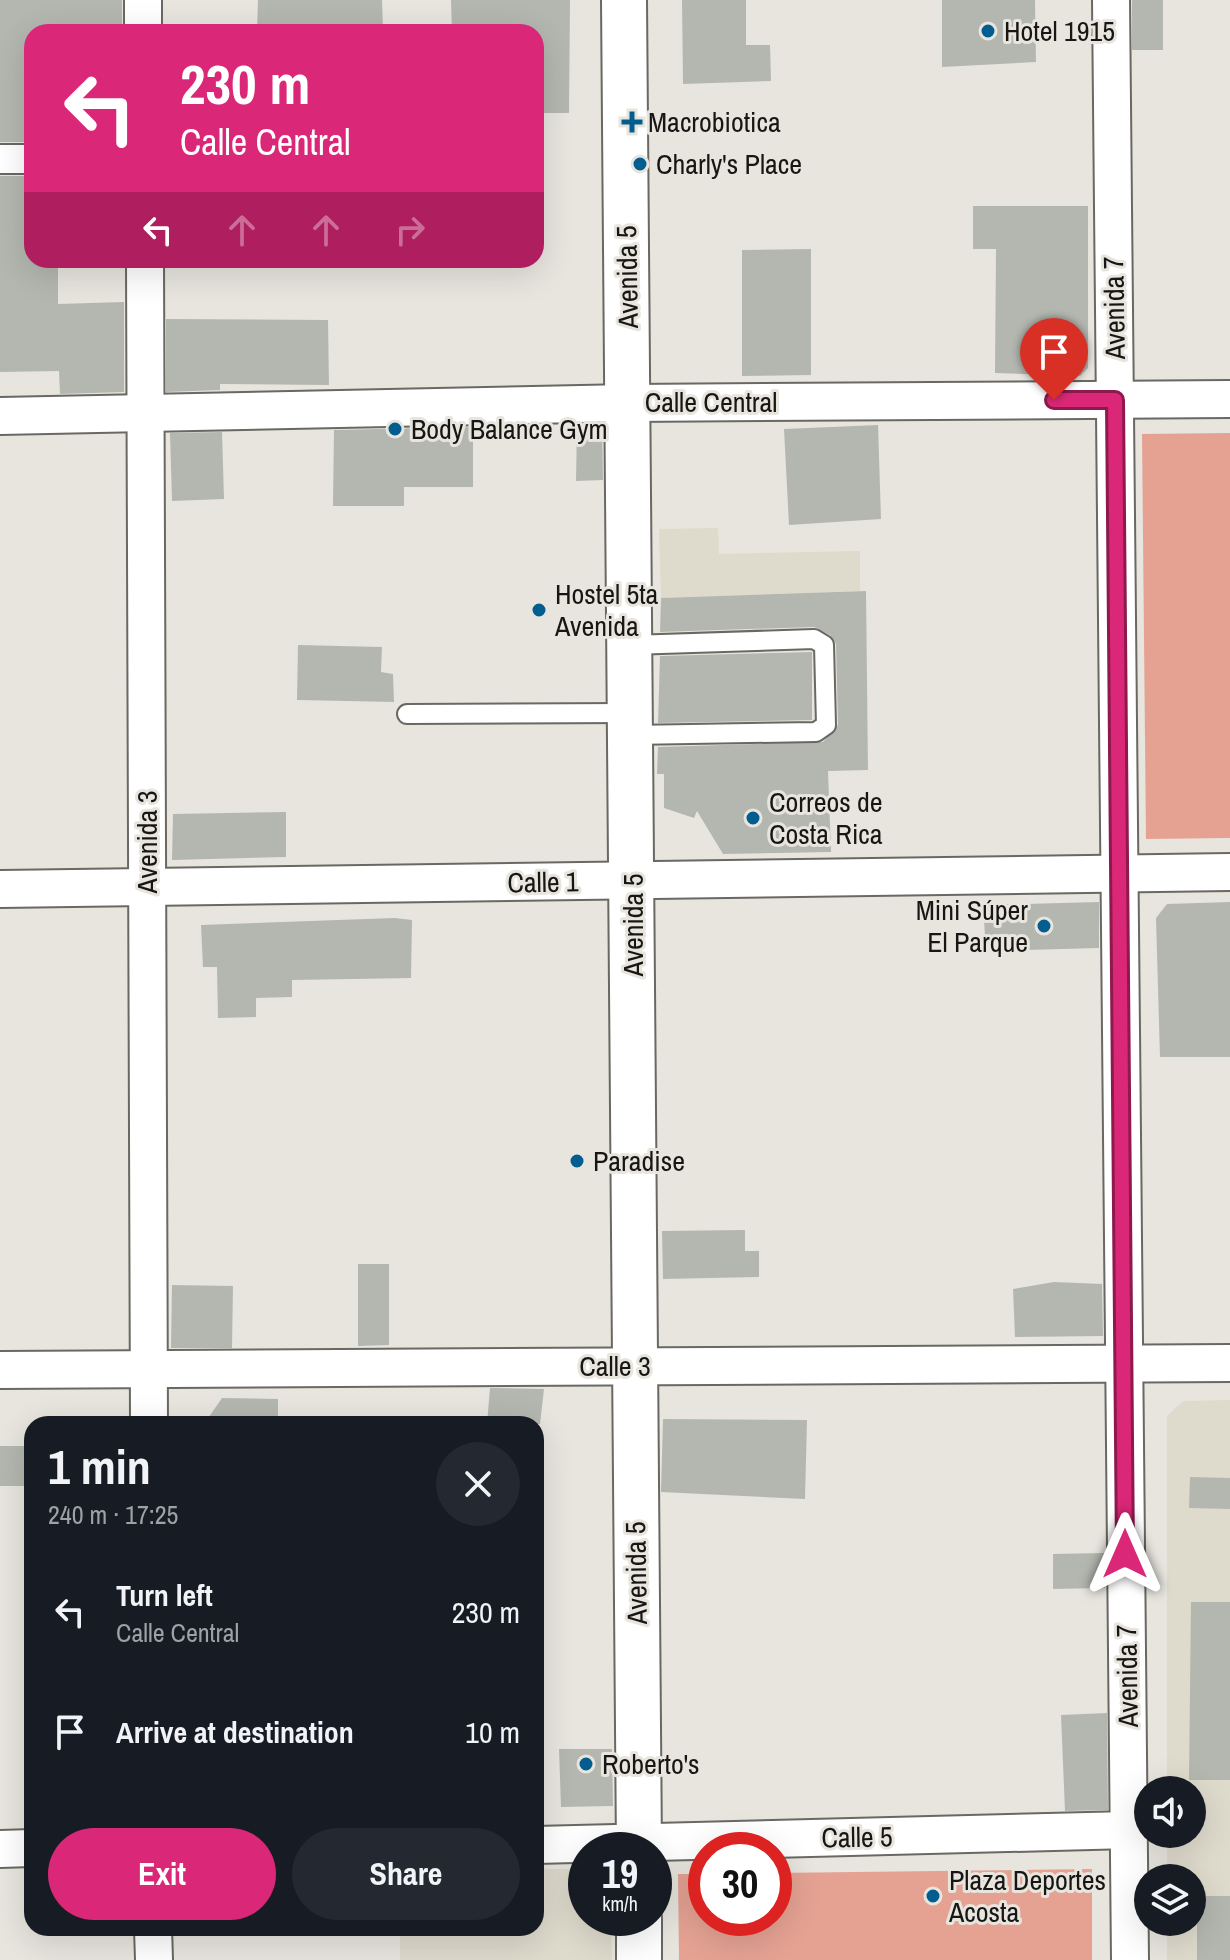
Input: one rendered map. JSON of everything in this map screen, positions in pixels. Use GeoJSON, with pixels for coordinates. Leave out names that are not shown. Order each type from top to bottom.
{"type":"FeatureCollection","features":[{"type":"Feature","properties":{"kind":"street"},"geometry":{"type":"LineString","coordinates":[[143,0],[143,24]]}},
{"type":"Feature","properties":{"kind":"street","name":"Avenida 5"},"geometry":{"type":"LineString","coordinates":[[624,0],[629,403],[647,644],[633,880],[639,1832]]}},
{"type":"Feature","properties":{"kind":"street","name":"Avenida 7"},"geometry":{"type":"LineString","coordinates":[[1111,0],[1130,1960]]}},
{"type":"Feature","properties":{"kind":"street"},"geometry":{"type":"LineString","coordinates":[[0,159],[24,159]]}},
{"type":"Feature","properties":{"kind":"street","name":"Avenida 3"},"geometry":{"type":"LineString","coordinates":[[145,268],[149,1416]]}},
{"type":"Feature","properties":{"kind":"street","name":"Calle Central"},"geometry":{"type":"LineString","coordinates":[[0,416],[629,403],[1230,399]]}},
{"type":"Feature","properties":{"kind":"street","name":"Calle 1"},"geometry":{"type":"LineString","coordinates":[[0,889],[1230,872]]}},
{"type":"Feature","properties":{"kind":"street","name":"Calle 3"},"geometry":{"type":"LineString","coordinates":[[0,1370],[1230,1363]]}},
{"type":"Feature","properties":{"kind":"street","name":"Calle 5"},"geometry":{"type":"LineString","coordinates":[[672,1845],[1130,1830]]}},
{"type":"Feature","properties":{"kind":"street","name":"Calle 5"},"geometry":{"type":"LineString","coordinates":[[544,1845],[568,1845]]}},
{"type":"Feature","properties":{"kind":"street"},"geometry":{"type":"LineString","coordinates":[[0,1849],[24,1848]]}},
{"type":"Feature","properties":{"kind":"street"},"geometry":{"type":"LineString","coordinates":[[153,1936],[154,1960]]}},
{"type":"Feature","properties":{"kind":"street"},"geometry":{"type":"LineString","coordinates":[[639,1936],[639,1960]]}},
{"type":"Feature","properties":{"kind":"lane"},"geometry":{"type":"LineString","coordinates":[[407,714],[641,728],[816,732],[826,725],[821,641],[647,644]]}},
{"type":"Feature","properties":{"kind":"shaded area"},"geometry":{"type":"Polygon","coordinates":[[[1230,433],[1230,838],[1146,839],[1142,434],[1230,433]]]}},
{"type":"Feature","properties":{"kind":"shaded area"},"geometry":{"type":"Polygon","coordinates":[[[718,528],[719,554],[860,551],[860,591],[661,598],[659,529],[718,528]]]}},
{"type":"Feature","properties":{"kind":"shaded area"},"geometry":{"type":"Polygon","coordinates":[[[1230,1400],[1230,1960],[1167,1960],[1167,1936],[1206,1936],[1206,1864],[1167,1864],[1167,1848],[1206,1848],[1206,1776],[1167,1776],[1167,1416],[1183,1401],[1230,1400]]]}},
{"type":"Feature","properties":{"kind":"shaded area"},"geometry":{"type":"Polygon","coordinates":[[[544,1869],[568,1869],[568,1936],[611,1936],[612,1960],[400,1960],[400,1936],[544,1936],[544,1869]]]}},
{"type":"Feature","properties":{"kind":"shaded area","name":"Plaza Deportes Acosta"},"geometry":{"type":"Polygon","coordinates":[[[1092,1869],[1092,1960],[679,1960],[678,1874],[688,1874],[688,1936],[792,1936],[792,1873],[1092,1869]]]}},
{"type":"Feature","properties":{"kind":"building"},"geometry":{"type":"Polygon","coordinates":[[[0,0],[122,0],[122,24],[24,24],[24,142],[0,142],[0,0]]]}},
{"type":"Feature","properties":{"kind":"building"},"geometry":{"type":"Polygon","coordinates":[[[258,0],[382,0],[383,24],[257,24],[258,0]]]}},
{"type":"Feature","properties":{"kind":"building"},"geometry":{"type":"Polygon","coordinates":[[[451,0],[570,0],[569,113],[544,113],[544,24],[452,24],[451,0]]]}},
{"type":"Feature","properties":{"kind":"building"},"geometry":{"type":"Polygon","coordinates":[[[682,0],[746,0],[746,45],[770,45],[771,81],[683,84],[682,0]]]}},
{"type":"Feature","properties":{"kind":"building","name":"Hotel 1915"},"geometry":{"type":"Polygon","coordinates":[[[942,0],[1035,0],[1036,62],[942,67],[942,0]]]}},
{"type":"Feature","properties":{"kind":"building"},"geometry":{"type":"Polygon","coordinates":[[[1132,0],[1163,0],[1163,50],[1132,50],[1132,0]]]}},
{"type":"Feature","properties":{"kind":"building"},"geometry":{"type":"Polygon","coordinates":[[[0,176],[24,176],[24,268],[58,268],[58,304],[124,302],[124,392],[60,394],[59,371],[0,372],[0,176]]]}},
{"type":"Feature","properties":{"kind":"building"},"geometry":{"type":"Polygon","coordinates":[[[973,206],[1088,206],[1088,368],[1080,376],[995,373],[996,249],[973,249],[973,206]]]}},
{"type":"Feature","properties":{"kind":"building"},"geometry":{"type":"Polygon","coordinates":[[[811,249],[811,375],[742,376],[742,250],[811,249]]]}},
{"type":"Feature","properties":{"kind":"building"},"geometry":{"type":"Polygon","coordinates":[[[166,319],[328,320],[329,385],[220,384],[220,390],[166,392],[166,319]]]}},
{"type":"Feature","properties":{"kind":"building"},"geometry":{"type":"Polygon","coordinates":[[[577,425],[602,425],[603,480],[576,481],[577,425]]]}},
{"type":"Feature","properties":{"kind":"building"},"geometry":{"type":"Polygon","coordinates":[[[878,425],[881,519],[789,525],[784,429],[878,425]]]}},
{"type":"Feature","properties":{"kind":"building"},"geometry":{"type":"Polygon","coordinates":[[[473,427],[473,487],[404,487],[404,506],[333,506],[334,430],[473,427]]]}},
{"type":"Feature","properties":{"kind":"building"},"geometry":{"type":"Polygon","coordinates":[[[222,432],[224,499],[172,501],[170,433],[222,432]]]}},
{"type":"Feature","properties":{"kind":"building"},"geometry":{"type":"Polygon","coordinates":[[[866,591],[868,770],[828,771],[831,852],[723,854],[697,811],[694,818],[664,808],[664,774],[657,774],[658,747],[823,742],[838,725],[836,644],[830,635],[814,627],[660,632],[661,598],[866,591]]]}},
{"type":"Feature","properties":{"kind":"building"},"geometry":{"type":"Polygon","coordinates":[[[298,645],[382,647],[381,672],[393,674],[394,702],[297,700],[298,645]]]}},
{"type":"Feature","properties":{"kind":"building"},"geometry":{"type":"Polygon","coordinates":[[[812,652],[812,720],[658,723],[660,656],[812,652]]]}},
{"type":"Feature","properties":{"kind":"building"},"geometry":{"type":"Polygon","coordinates":[[[286,812],[286,857],[172,860],[173,814],[286,812]]]}},
{"type":"Feature","properties":{"kind":"building"},"geometry":{"type":"Polygon","coordinates":[[[1099,902],[1099,948],[986,951],[983,905],[1099,902]]]}},
{"type":"Feature","properties":{"kind":"building"},"geometry":{"type":"Polygon","coordinates":[[[1230,902],[1230,1057],[1160,1057],[1156,918],[1167,904],[1230,902]]]}},
{"type":"Feature","properties":{"kind":"building"},"geometry":{"type":"Polygon","coordinates":[[[395,918],[412,920],[411,978],[292,980],[292,997],[256,998],[256,1017],[218,1018],[217,967],[203,967],[201,925],[395,918]]]}},
{"type":"Feature","properties":{"kind":"building"},"geometry":{"type":"Polygon","coordinates":[[[745,1230],[745,1251],[759,1251],[759,1277],[663,1279],[662,1231],[745,1230]]]}},
{"type":"Feature","properties":{"kind":"building"},"geometry":{"type":"Polygon","coordinates":[[[358,1264],[389,1264],[389,1345],[358,1346],[358,1264]]]}},
{"type":"Feature","properties":{"kind":"building"},"geometry":{"type":"Polygon","coordinates":[[[1054,1282],[1102,1284],[1103,1336],[1015,1337],[1013,1289],[1054,1282]]]}},
{"type":"Feature","properties":{"kind":"building"},"geometry":{"type":"Polygon","coordinates":[[[172,1285],[233,1286],[232,1348],[171,1348],[172,1285]]]}},
{"type":"Feature","properties":{"kind":"building"},"geometry":{"type":"Polygon","coordinates":[[[490,1388],[544,1389],[541,1416],[488,1416],[490,1388]]]}},
{"type":"Feature","properties":{"kind":"building"},"geometry":{"type":"Polygon","coordinates":[[[222,1398],[278,1399],[278,1416],[210,1416],[222,1398]]]}},
{"type":"Feature","properties":{"kind":"building"},"geometry":{"type":"Polygon","coordinates":[[[663,1419],[807,1420],[805,1499],[661,1492],[663,1419]]]}},
{"type":"Feature","properties":{"kind":"building"},"geometry":{"type":"Polygon","coordinates":[[[0,1446],[24,1446],[24,1486],[0,1486],[0,1446]]]}},
{"type":"Feature","properties":{"kind":"building"},"geometry":{"type":"Polygon","coordinates":[[[1190,1477],[1230,1478],[1230,1509],[1189,1508],[1190,1477]]]}},
{"type":"Feature","properties":{"kind":"building"},"geometry":{"type":"Polygon","coordinates":[[[1105,1553],[1105,1588],[1053,1589],[1053,1554],[1105,1553]]]}},
{"type":"Feature","properties":{"kind":"building"},"geometry":{"type":"Polygon","coordinates":[[[1191,1602],[1230,1602],[1230,1780],[1189,1776],[1191,1602]]]}},
{"type":"Feature","properties":{"kind":"building"},"geometry":{"type":"Polygon","coordinates":[[[1107,1713],[1108,1810],[1065,1811],[1061,1715],[1107,1713]]]}},
{"type":"Feature","properties":{"kind":"building"},"geometry":{"type":"Polygon","coordinates":[[[559,1749],[612,1749],[613,1806],[561,1807],[559,1749]]]}},
{"type":"Feature","properties":{"kind":"building"},"geometry":{"type":"Polygon","coordinates":[[[1206,1896],[1230,1896],[1230,1960],[1197,1960],[1197,1936],[1206,1936],[1206,1896]]]}},
{"type":"Feature","properties":{"kind":"place","name":"Hotel 1915"},"geometry":{"type":"Point","coordinates":[988,31]}},
{"type":"Feature","properties":{"kind":"place","name":"Macrobiotica"},"geometry":{"type":"Point","coordinates":[632,122]}},
{"type":"Feature","properties":{"kind":"place","name":"Charly's Place"},"geometry":{"type":"Point","coordinates":[640,164]}},
{"type":"Feature","properties":{"kind":"place","name":"Body Balance Gym"},"geometry":{"type":"Point","coordinates":[395,429]}},
{"type":"Feature","properties":{"kind":"place","name":"Hostel 5ta Avenida"},"geometry":{"type":"Point","coordinates":[539,610]}},
{"type":"Feature","properties":{"kind":"place","name":"Correos de Costa Rica"},"geometry":{"type":"Point","coordinates":[753,818]}},
{"type":"Feature","properties":{"kind":"place","name":"Mini Súper El Parque"},"geometry":{"type":"Point","coordinates":[1044,926]}},
{"type":"Feature","properties":{"kind":"place","name":"Paradise"},"geometry":{"type":"Point","coordinates":[577,1161]}},
{"type":"Feature","properties":{"kind":"place","name":"Roberto's"},"geometry":{"type":"Point","coordinates":[586,1764]}},
{"type":"Feature","properties":{"kind":"place","name":"Plaza Deportes Acosta"},"geometry":{"type":"Point","coordinates":[933,1896]}},
{"type":"Feature","properties":{"kind":"route"},"geometry":{"type":"LineString","coordinates":[[1054,400],[1115,400],[1125,1554]]}}]}
